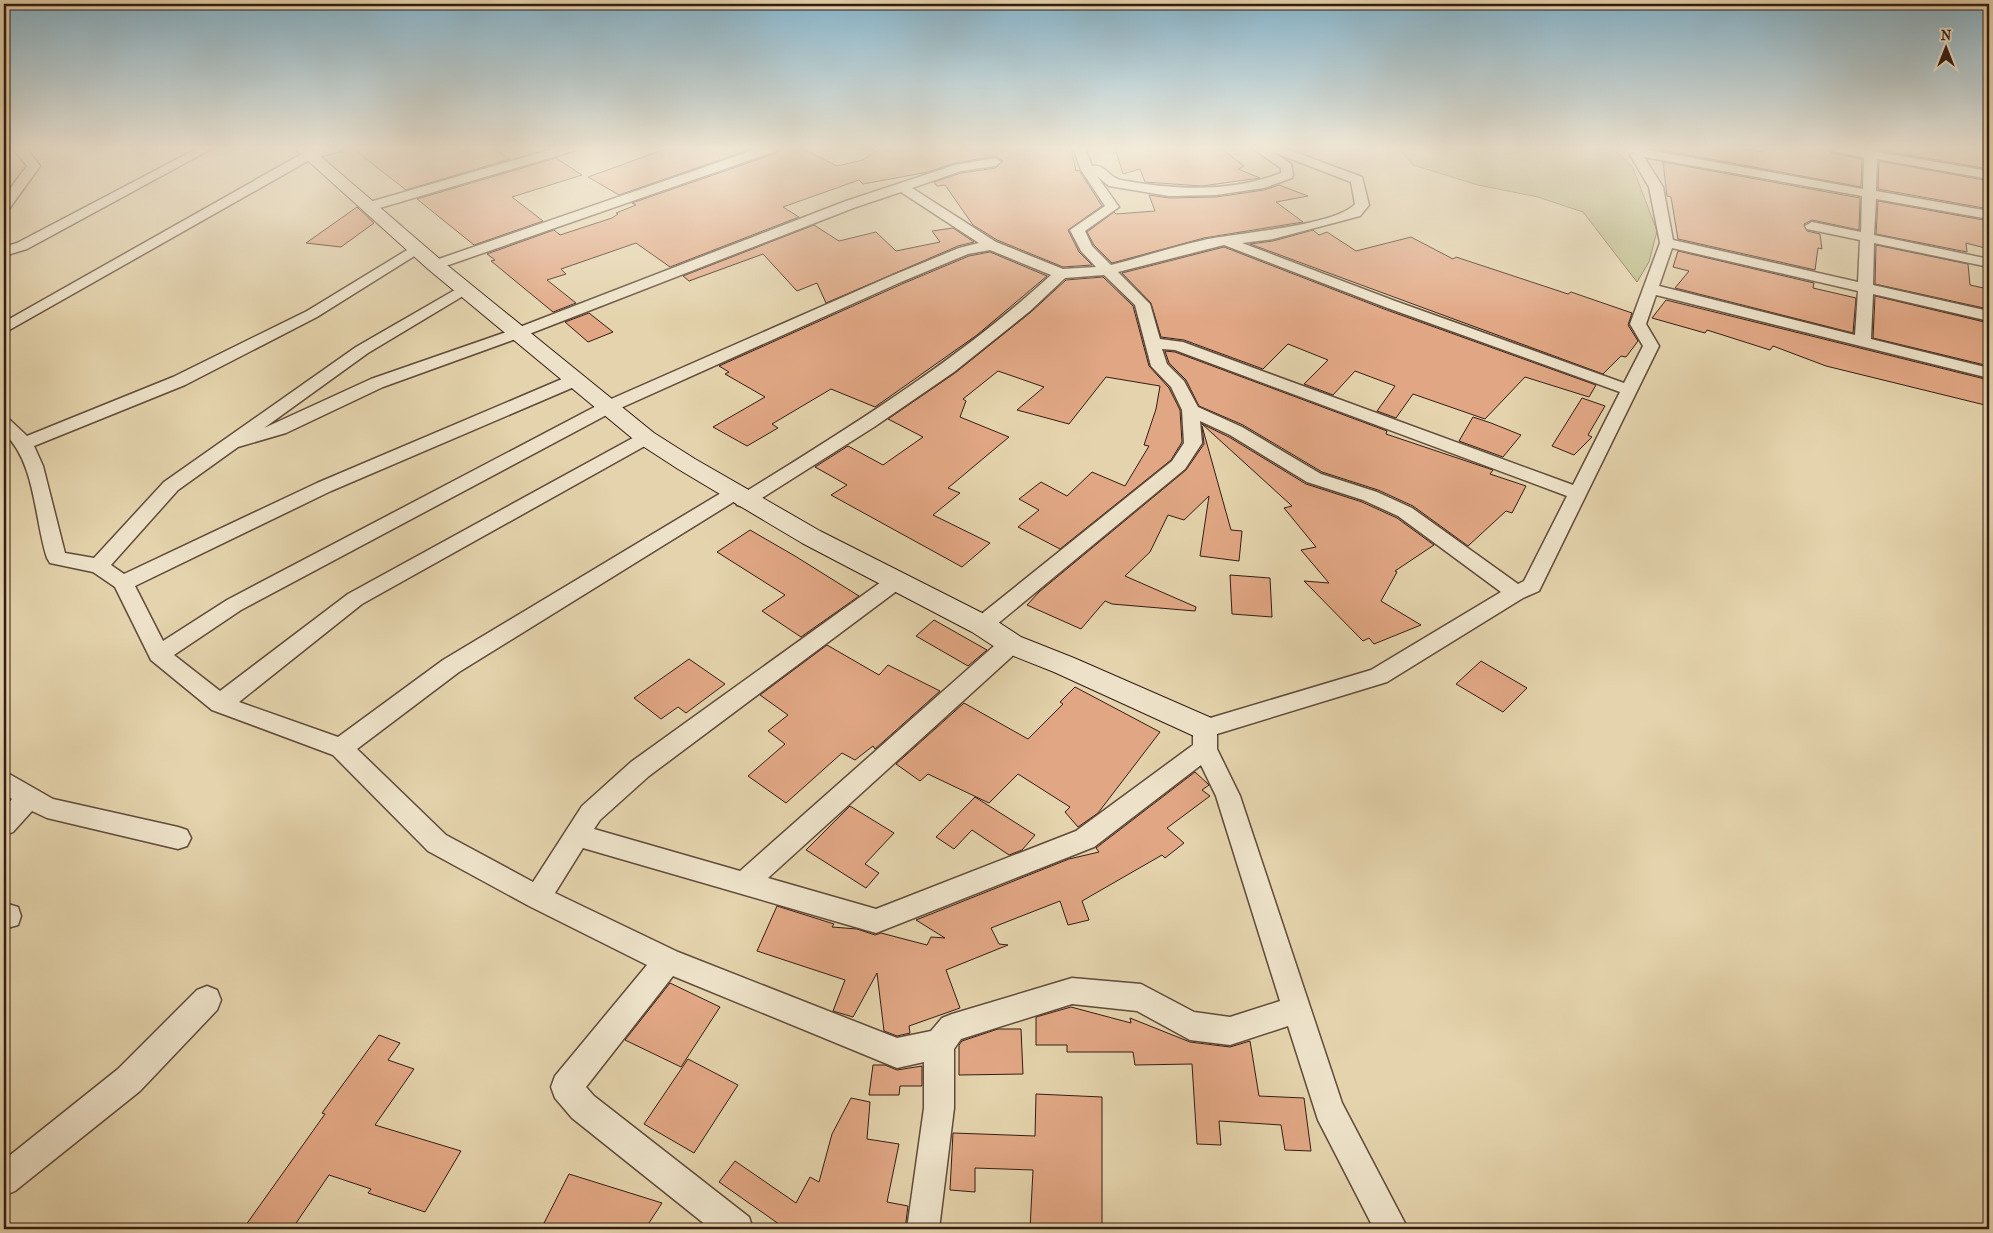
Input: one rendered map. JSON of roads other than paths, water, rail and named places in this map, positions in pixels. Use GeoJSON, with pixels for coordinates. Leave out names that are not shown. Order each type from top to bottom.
{"type":"FeatureCollection","features":[{"type":"Feature","properties":{"kind":"street"},"geometry":{"type":"LineString","coordinates":[[4,252],[22,246],[98,206]]}},
{"type":"Feature","properties":{"kind":"street"},"geometry":{"type":"LineString","coordinates":[[4,328],[214,206]]}},
{"type":"Feature","properties":{"kind":"street"},"geometry":{"type":"LineString","coordinates":[[368,207],[373,206]]}},
{"type":"Feature","properties":{"kind":"street"},"geometry":{"type":"LineString","coordinates":[[435,265],[606,206]]}},
{"type":"Feature","properties":{"kind":"street"},"geometry":{"type":"LineString","coordinates":[[231,443],[280,429],[377,383],[518,333],[849,206]]}},
{"type":"Feature","properties":{"kind":"street"},"geometry":{"type":"LineString","coordinates":[[930,206],[991,245],[1061,274],[1109,270],[1205,244],[1273,235],[1355,213],[1362,206]]}},
{"type":"Feature","properties":{"kind":"street"},"geometry":{"type":"LineString","coordinates":[[982,625],[1179,464],[1193,443],[1191,410],[1178,385],[1160,366],[1142,304],[1086,248],[1077,230],[1112,207],[1111,206]]}},
{"type":"Feature","properties":{"kind":"street"},"geometry":{"type":"LineString","coordinates":[[576,834],[876,921],[1085,839],[1205,738],[1379,676],[1516,593],[1532,586],[1579,494],[1650,346],[1638,324],[1667,243],[1660,206]]}},
{"type":"Feature","properties":{"kind":"street"},"geometry":{"type":"LineString","coordinates":[[1863,342],[1864,288],[1869,206]]}},
{"type":"Feature","properties":{"kind":"street"},"geometry":{"type":"LineString","coordinates":[[1940,206],[1989,215]]}},
{"type":"Feature","properties":{"kind":"street"},"geometry":{"type":"LineString","coordinates":[[368,207],[465,290],[646,438],[738,498],[895,582],[982,625],[1012,644],[1064,665],[1205,738],[1228,796],[1329,1109],[1392,1229]]}},
{"type":"Feature","properties":{"kind":"street"},"geometry":{"type":"LineString","coordinates":[[1812,226],[1989,263]]}},
{"type":"Feature","properties":{"kind":"street"},"geometry":{"type":"LineString","coordinates":[[1225,241],[1390,304],[1629,390]]}},
{"type":"Feature","properties":{"kind":"street"},"geometry":{"type":"LineString","coordinates":[[1667,243],[1989,316]]}},
{"type":"Feature","properties":{"kind":"street"},"geometry":{"type":"LineString","coordinates":[[159,654],[234,605],[608,407],[896,279],[964,251],[991,245]]}},
{"type":"Feature","properties":{"kind":"street"},"geometry":{"type":"LineString","coordinates":[[23,444],[179,381],[312,314],[417,250]]}},
{"type":"Feature","properties":{"kind":"street"},"geometry":{"type":"LineString","coordinates":[[341,748],[451,666],[920,390],[1022,312],[1061,274]]}},
{"type":"Feature","properties":{"kind":"street"},"geometry":{"type":"LineString","coordinates":[[1652,289],[1989,373]]}},
{"type":"Feature","properties":{"kind":"street"},"geometry":{"type":"LineString","coordinates":[[99,566],[171,486],[362,350],[465,290]]}},
{"type":"Feature","properties":{"kind":"street"},"geometry":{"type":"LineString","coordinates":[[1154,344],[1177,345],[1579,494]]}},
{"type":"Feature","properties":{"kind":"street"},"geometry":{"type":"LineString","coordinates":[[123,583],[324,487],[575,380]]}},
{"type":"Feature","properties":{"kind":"street"},"geometry":{"type":"LineString","coordinates":[[1191,410],[1236,431],[1314,478],[1370,496],[1405,512],[1516,593]]}},
{"type":"Feature","properties":{"kind":"street"},"geometry":{"type":"LineString","coordinates":[[4,424],[23,444],[33,466],[48,536],[56,558],[99,566],[123,583],[159,654],[220,704],[341,748],[437,843],[538,898],[668,961],[897,1053],[939,1044],[952,1028],[1072,991],[1142,998],[1190,1026],[1230,1031],[1296,1009]]}},
{"type":"Feature","properties":{"kind":"street"},"geometry":{"type":"LineString","coordinates":[[220,704],[355,599],[646,438]]}},
{"type":"Feature","properties":{"kind":"street"},"geometry":{"type":"LineString","coordinates":[[538,898],[576,834],[591,813],[640,769],[895,582]]}},
{"type":"Feature","properties":{"kind":"street"},"geometry":{"type":"LineString","coordinates":[[745,883],[1012,644]]}},
{"type":"Feature","properties":{"kind":"street"},"geometry":{"type":"LineString","coordinates":[[4,781],[47,808],[178,838]]}},
{"type":"Feature","properties":{"kind":"street"},"geometry":{"type":"LineString","coordinates":[[4,825],[29,797]]}},
{"type":"Feature","properties":{"kind":"street"},"geometry":{"type":"LineString","coordinates":[[668,961],[566,1087],[583,1108],[736,1229]]}},
{"type":"Feature","properties":{"kind":"street"},"geometry":{"type":"LineString","coordinates":[[4,1180],[130,1080],[207,1000]]}},
{"type":"Feature","properties":{"kind":"street"},"geometry":{"type":"LineString","coordinates":[[923,1229],[939,1108],[939,1044]]}}]}
